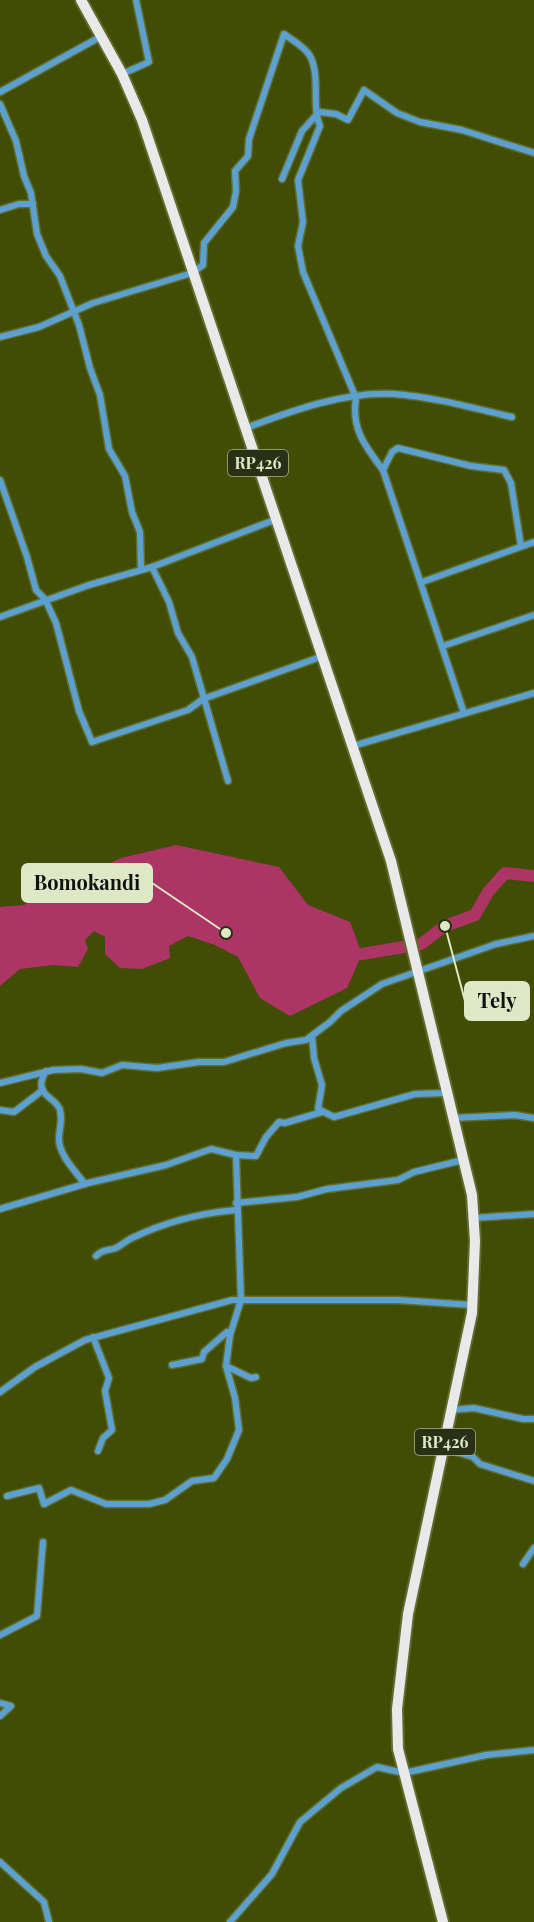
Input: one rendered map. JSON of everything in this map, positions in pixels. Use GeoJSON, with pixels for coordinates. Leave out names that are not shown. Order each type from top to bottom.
{"type":"FeatureCollection","features":[{"type":"Feature","properties":{"kind":"main road","name":"RP426"},"geometry":{"type":"LineString","coordinates":[[81,0],[122,74],[142,120],[391,861],[472,1195],[474,1218],[472,1305],[408,1614],[397,1709],[398,1749],[443,1922]]}},
{"type":"Feature","properties":{"kind":"street"},"geometry":{"type":"LineString","coordinates":[[122,74],[149,62],[136,0]]}},
{"type":"Feature","properties":{"kind":"street"},"geometry":{"type":"LineString","coordinates":[[0,337],[39,327],[72,312],[192,273],[203,266],[204,243],[233,207],[236,191],[235,171],[248,156],[249,139],[284,34],[310,56],[315,82],[316,116],[320,126],[298,180],[303,222],[297,246],[303,272],[356,398],[353,414],[359,438],[383,470],[464,713]]}},
{"type":"Feature","properties":{"kind":"street"},"geometry":{"type":"LineString","coordinates":[[0,92],[100,37]]}},
{"type":"Feature","properties":{"kind":"street"},"geometry":{"type":"LineString","coordinates":[[282,179],[302,131],[319,112],[336,114],[348,120],[364,90],[397,113],[420,122],[462,130],[534,153]]}},
{"type":"Feature","properties":{"kind":"street"},"geometry":{"type":"LineString","coordinates":[[0,104],[16,141],[33,204],[37,234],[46,256],[60,276],[100,394],[108,449],[125,476],[132,512],[140,532],[141,570]]}},
{"type":"Feature","properties":{"kind":"street"},"geometry":{"type":"LineString","coordinates":[[0,210],[19,204],[33,204]]}},
{"type":"Feature","properties":{"kind":"street"},"geometry":{"type":"LineString","coordinates":[[246,428],[305,405],[393,394],[433,399],[512,417]]}},
{"type":"Feature","properties":{"kind":"street"},"geometry":{"type":"LineString","coordinates":[[383,470],[392,452],[398,448],[471,466],[504,470],[511,483],[521,546]]}},
{"type":"Feature","properties":{"kind":"street"},"geometry":{"type":"LineString","coordinates":[[0,480],[36,590],[45,599],[56,622],[79,711],[92,742],[188,710],[203,699],[323,655]]}},
{"type":"Feature","properties":{"kind":"street"},"geometry":{"type":"LineString","coordinates":[[0,617],[45,599],[152,567],[277,519]]}},
{"type":"Feature","properties":{"kind":"street"},"geometry":{"type":"LineString","coordinates":[[422,582],[534,542]]}},
{"type":"Feature","properties":{"kind":"street"},"geometry":{"type":"LineString","coordinates":[[152,567],[169,602],[178,633],[192,657],[228,781]]}},
{"type":"Feature","properties":{"kind":"street"},"geometry":{"type":"LineString","coordinates":[[443,646],[534,615]]}},
{"type":"Feature","properties":{"kind":"street"},"geometry":{"type":"LineString","coordinates":[[353,746],[534,693]]}},
{"type":"Feature","properties":{"kind":"street"},"geometry":{"type":"LineString","coordinates":[[0,1083],[46,1071],[81,1069],[102,1073],[122,1065],[157,1068],[199,1062],[224,1062],[286,1043],[306,1040],[341,1011],[382,984],[416,968],[496,944],[534,936]]}},
{"type":"Feature","properties":{"kind":"street"},"geometry":{"type":"LineString","coordinates":[[312,1036],[314,1058],[322,1085],[318,1109],[322,1112],[334,1117],[415,1094],[446,1093]]}},
{"type":"Feature","properties":{"kind":"street"},"geometry":{"type":"LineString","coordinates":[[46,1071],[42,1078],[43,1090],[51,1101],[60,1107],[63,1122],[58,1139],[65,1156],[84,1184]]}},
{"type":"Feature","properties":{"kind":"street"},"geometry":{"type":"LineString","coordinates":[[0,1110],[14,1112],[43,1090]]}},
{"type":"Feature","properties":{"kind":"street"},"geometry":{"type":"LineString","coordinates":[[0,1209],[84,1184],[166,1164],[212,1149],[236,1155],[256,1156],[266,1137],[279,1122],[285,1123],[322,1112]]}},
{"type":"Feature","properties":{"kind":"street"},"geometry":{"type":"LineString","coordinates":[[452,1118],[515,1115],[534,1118]]}},
{"type":"Feature","properties":{"kind":"street"},"geometry":{"type":"LineString","coordinates":[[7,1496],[39,1488],[44,1504],[71,1490],[106,1504],[149,1504],[165,1500],[192,1481],[214,1478],[227,1459],[239,1430],[235,1398],[226,1366],[230,1335],[241,1300],[236,1155]]}},
{"type":"Feature","properties":{"kind":"street"},"geometry":{"type":"LineString","coordinates":[[96,1256],[104,1249],[115,1248],[132,1238],[174,1221],[189,1220],[199,1215],[297,1197],[327,1189],[398,1180],[414,1172],[463,1160]]}},
{"type":"Feature","properties":{"kind":"street"},"geometry":{"type":"LineString","coordinates":[[474,1218],[534,1214]]}},
{"type":"Feature","properties":{"kind":"street"},"geometry":{"type":"LineString","coordinates":[[0,1392],[35,1367],[93,1337],[185,1311],[241,1300],[426,1301],[472,1305]]}},
{"type":"Feature","properties":{"kind":"street"},"geometry":{"type":"LineString","coordinates":[[172,1365],[198,1361],[220,1337],[227,1332],[230,1335]]}},
{"type":"Feature","properties":{"kind":"street"},"geometry":{"type":"LineString","coordinates":[[93,1337],[109,1378],[105,1391],[112,1430],[103,1438],[98,1451]]}},
{"type":"Feature","properties":{"kind":"street"},"geometry":{"type":"LineString","coordinates":[[226,1366],[251,1378],[256,1377]]}},
{"type":"Feature","properties":{"kind":"street"},"geometry":{"type":"LineString","coordinates":[[101,1383],[109,1378]]}},
{"type":"Feature","properties":{"kind":"street"},"geometry":{"type":"LineString","coordinates":[[451,1410],[474,1408],[522,1419],[534,1419]]}},
{"type":"Feature","properties":{"kind":"street"},"geometry":{"type":"LineString","coordinates":[[443,1448],[473,1458],[480,1464],[534,1481]]}},
{"type":"Feature","properties":{"kind":"street"},"geometry":{"type":"LineString","coordinates":[[0,1635],[37,1616],[43,1542]]}},
{"type":"Feature","properties":{"kind":"street"},"geometry":{"type":"LineString","coordinates":[[523,1564],[534,1548]]}},
{"type":"Feature","properties":{"kind":"street"},"geometry":{"type":"LineString","coordinates":[[0,1703],[11,1706],[0,1716]]}},
{"type":"Feature","properties":{"kind":"street"},"geometry":{"type":"LineString","coordinates":[[230,1922],[272,1874],[300,1822],[341,1788],[377,1767],[404,1773],[486,1755],[534,1750]]}},
{"type":"Feature","properties":{"kind":"street"},"geometry":{"type":"LineString","coordinates":[[0,1862],[44,1902],[49,1922]]}},
{"type":"Feature","properties":{"kind":"shaded area"},"geometry":{"type":"Polygon","coordinates":[[[176,845],[279,867],[308,905],[350,922],[362,954],[347,988],[290,1016],[260,998],[238,957],[215,945],[188,936],[169,946],[170,958],[142,969],[120,968],[105,954],[105,937],[94,931],[85,940],[88,949],[78,967],[53,965],[20,969],[0,986],[0,907],[24,905],[121,858],[176,845]]]}},
{"type":"Feature","properties":{"kind":"waterway"},"geometry":{"type":"LineString","coordinates":[[362,954],[421,944],[445,926],[475,915],[488,892],[505,873],[534,876]]}},
{"type":"Feature","properties":{"kind":"place","name":"Tely"},"geometry":{"type":"Point","coordinates":[445,926]}},
{"type":"Feature","properties":{"kind":"place","name":"Bomokandi"},"geometry":{"type":"Point","coordinates":[226,933]}}]}
